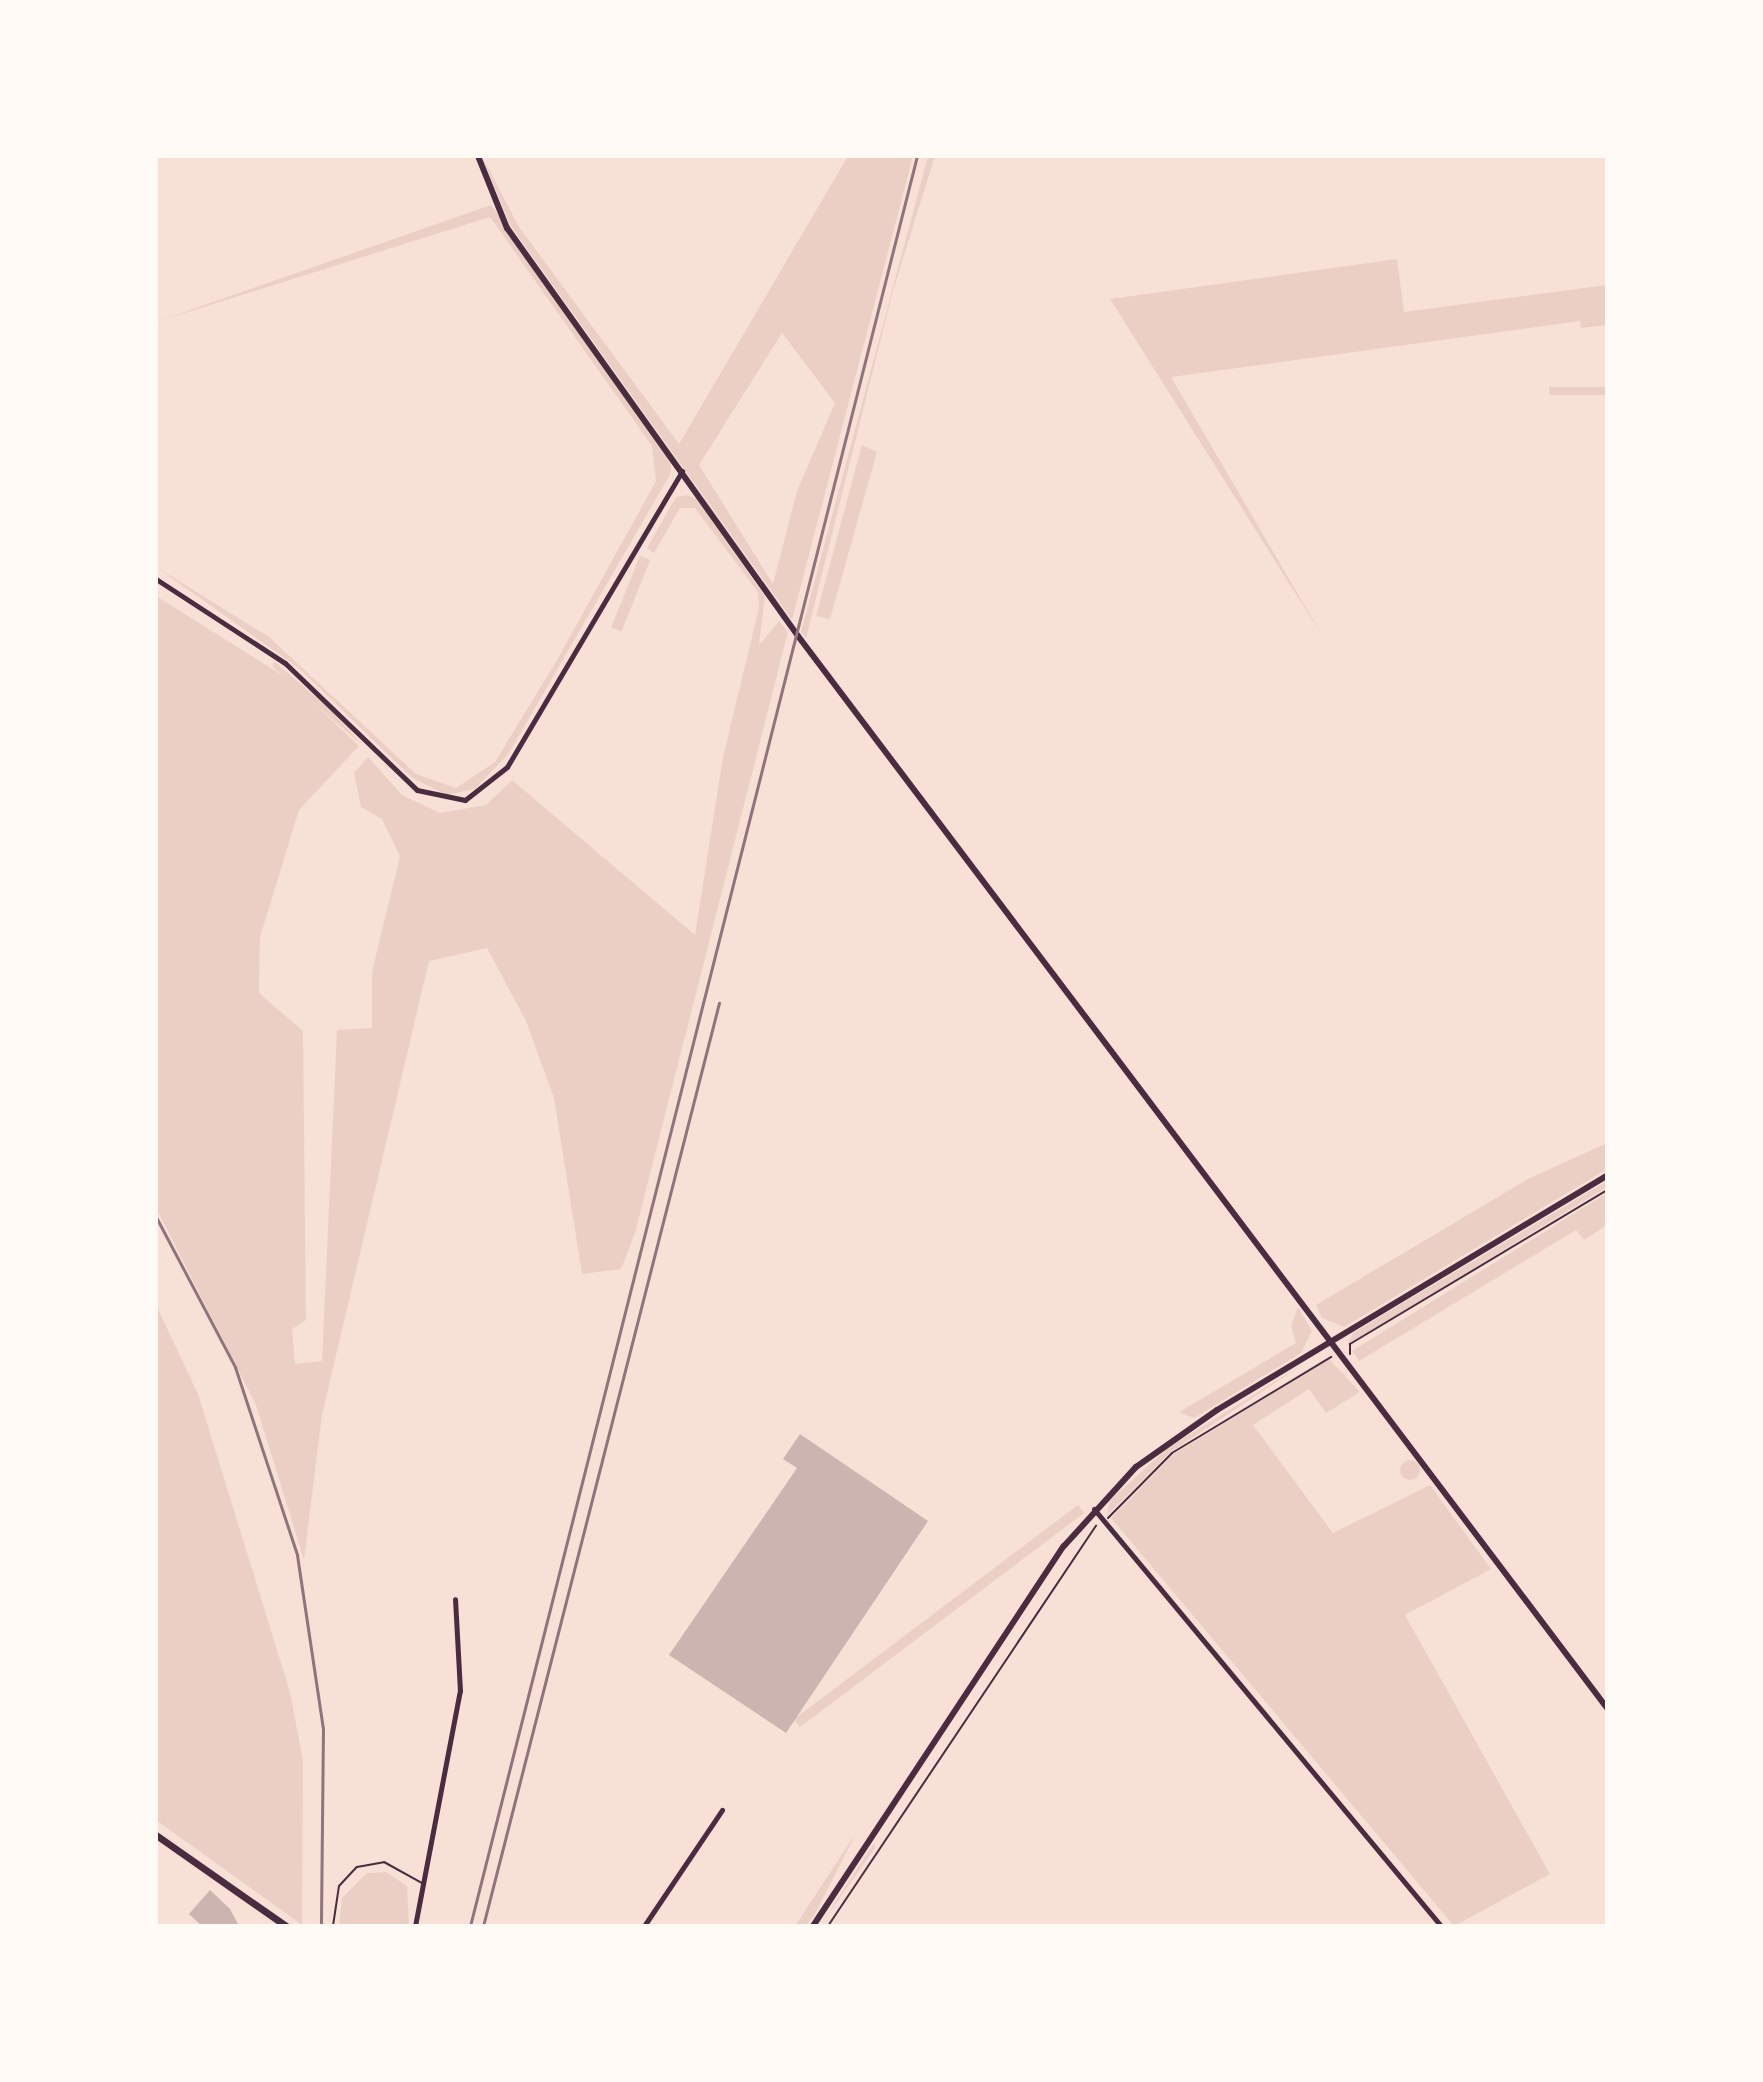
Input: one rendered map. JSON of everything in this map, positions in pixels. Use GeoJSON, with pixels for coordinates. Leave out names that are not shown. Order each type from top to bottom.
{"type":"FeatureCollection","features":[{"type":"Feature","properties":{"kind":"main road"},"geometry":{"type":"LineString","coordinates":[[156,1835],[286,1926]]}},
{"type":"Feature","properties":{"kind":"street"},"geometry":{"type":"LineString","coordinates":[[478,156],[507,228],[683,470],[798,636],[1607,1708]]}},
{"type":"Feature","properties":{"kind":"street"},"geometry":{"type":"LineString","coordinates":[[156,579],[285,663],[417,790],[465,800],[507,767],[683,470]]}},
{"type":"Feature","properties":{"kind":"street"},"geometry":{"type":"LineString","coordinates":[[813,1926],[1094,1509],[1172,1439],[1607,1176]]}},
{"type":"Feature","properties":{"kind":"street"},"geometry":{"type":"LineString","coordinates":[[1094,1509],[1441,1926]]}},
{"type":"Feature","properties":{"kind":"street"},"geometry":{"type":"LineString","coordinates":[[415,1926],[460,1691],[455,1599]]}},
{"type":"Feature","properties":{"kind":"street"},"geometry":{"type":"LineString","coordinates":[[644,1926],[722,1810]]}},
{"type":"Feature","properties":{"kind":"lane"},"geometry":{"type":"LineString","coordinates":[[333,1926],[339,1886],[357,1867],[384,1862],[423,1884]]}},
{"type":"Feature","properties":{"kind":"path"},"geometry":{"type":"LineString","coordinates":[[1352,1357],[1350,1344],[1607,1190]]}},
{"type":"Feature","properties":{"kind":"path"},"geometry":{"type":"LineString","coordinates":[[828,1926],[1067,1559],[1104,1521],[1123,1495],[1199,1435],[1326,1358],[1341,1365]]}},
{"type":"Feature","properties":{"kind":"shaded area"},"geometry":{"type":"Polygon","coordinates":[[[482,156],[519,227],[679,444],[848,156],[913,156],[792,620],[510,225],[482,156]],[[782,333],[699,465],[773,584],[797,491],[835,403],[782,333]]]}},
{"type":"Feature","properties":{"kind":"shaded area"},"geometry":{"type":"Polygon","coordinates":[[[928,156],[935,156],[892,294],[806,638],[801,632],[928,156]]]}},
{"type":"Feature","properties":{"kind":"shaded area"},"geometry":{"type":"Polygon","coordinates":[[[491,205],[671,462],[671,473],[509,753],[475,789],[447,795],[412,778],[300,669],[156,567],[269,637],[416,774],[456,788],[495,762],[557,660],[656,481],[652,446],[490,217],[156,322],[491,205]]]}},
{"type":"Feature","properties":{"kind":"shaded area"},"geometry":{"type":"Polygon","coordinates":[[[1397,259],[1404,312],[1607,285],[1607,325],[1581,328],[1580,321],[1171,377],[1323,637],[1110,299],[1397,259]]]}},
{"type":"Feature","properties":{"kind":"shaded area"},"geometry":{"type":"Polygon","coordinates":[[[1549,387],[1607,387],[1607,395],[1549,395],[1549,387]]]}},
{"type":"Feature","properties":{"kind":"shaded area"},"geometry":{"type":"Polygon","coordinates":[[[862,445],[877,452],[830,619],[816,616],[862,445]]]}},
{"type":"Feature","properties":{"kind":"shaded area"},"geometry":{"type":"Polygon","coordinates":[[[686,495],[697,499],[765,597],[759,645],[779,621],[788,632],[635,1233],[621,1269],[582,1274],[554,1098],[526,1021],[487,948],[429,961],[322,1415],[304,1560],[256,1405],[156,1208],[156,596],[290,680],[359,746],[299,810],[260,937],[259,993],[303,1031],[306,1320],[292,1329],[295,1364],[322,1361],[337,1030],[372,1028],[372,972],[400,856],[382,819],[361,807],[354,773],[368,757],[402,795],[440,813],[486,805],[512,780],[695,935],[723,757],[759,608],[758,592],[695,508],[680,508],[654,553],[647,548],[676,497],[686,495]]]}},
{"type":"Feature","properties":{"kind":"shaded area"},"geometry":{"type":"Polygon","coordinates":[[[640,556],[650,560],[621,632],[611,627],[640,556]]]}},
{"type":"Feature","properties":{"kind":"shaded area"},"geometry":{"type":"Polygon","coordinates":[[[275,662],[332,711],[363,746],[272,666],[275,662]]]}},
{"type":"Feature","properties":{"kind":"shaded area"},"geometry":{"type":"Polygon","coordinates":[[[1607,1143],[1607,1169],[1344,1327],[1322,1318],[1316,1305],[1528,1179],[1607,1143]]]}},
{"type":"Feature","properties":{"kind":"shaded area"},"geometry":{"type":"Polygon","coordinates":[[[1607,1181],[1607,1187],[1346,1346],[1353,1333],[1607,1181]]]}},
{"type":"Feature","properties":{"kind":"shaded area"},"geometry":{"type":"Polygon","coordinates":[[[1607,1193],[1607,1225],[1584,1240],[1576,1230],[1359,1361],[1352,1351],[1607,1193]]]}},
{"type":"Feature","properties":{"kind":"shaded area"},"geometry":{"type":"Polygon","coordinates":[[[156,1305],[198,1394],[290,1692],[303,1761],[302,1925],[156,1820],[156,1305]]]}},
{"type":"Feature","properties":{"kind":"shaded area"},"geometry":{"type":"Polygon","coordinates":[[[1298,1307],[1312,1331],[1301,1353],[1194,1418],[1179,1412],[1296,1343],[1291,1326],[1298,1307]]]}},
{"type":"Feature","properties":{"kind":"shaded area"},"geometry":{"type":"Polygon","coordinates":[[[1329,1359],[1360,1392],[1326,1413],[1309,1389],[1253,1425],[1333,1533],[1430,1485],[1491,1569],[1405,1615],[1550,1874],[1454,1926],[1111,1518],[1174,1454],[1329,1359]]]}},
{"type":"Feature","properties":{"kind":"shaded area"},"geometry":{"type":"Polygon","coordinates":[[[1308,1361],[1171,1452],[1107,1515],[1110,1500],[1168,1448],[1308,1361]]]}},
{"type":"Feature","properties":{"kind":"shaded area"},"geometry":{"type":"Polygon","coordinates":[[[1406,1460],[1414,1460],[1420,1470],[1414,1480],[1406,1480],[1400,1474],[1400,1466],[1406,1460]]]}},
{"type":"Feature","properties":{"kind":"shaded area"},"geometry":{"type":"Polygon","coordinates":[[[1078,1505],[1084,1513],[800,1727],[794,1719],[1078,1505]]]}},
{"type":"Feature","properties":{"kind":"shaded area"},"geometry":{"type":"Polygon","coordinates":[[[856,1833],[816,1912],[806,1926],[795,1926],[856,1833]]]}},
{"type":"Feature","properties":{"kind":"shaded area"},"geometry":{"type":"Polygon","coordinates":[[[873,1844],[875,1848],[820,1926],[873,1844]]]}},
{"type":"Feature","properties":{"kind":"shaded area"},"geometry":{"type":"Polygon","coordinates":[[[386,1872],[407,1886],[409,1926],[339,1926],[342,1898],[367,1873],[386,1872]]]}},
{"type":"Feature","properties":{"kind":"building"},"geometry":{"type":"Polygon","coordinates":[[[800,1434],[928,1521],[786,1733],[669,1655],[797,1468],[783,1459],[800,1434]]]}},
{"type":"Feature","properties":{"kind":"building"},"geometry":{"type":"Polygon","coordinates":[[[210,1890],[230,1909],[239,1926],[202,1926],[189,1914],[210,1890]]]}},
{"type":"Feature","properties":{"kind":"railway"},"geometry":{"type":"LineString","coordinates":[[470,1926],[917,156]]}},
{"type":"Feature","properties":{"kind":"railway"},"geometry":{"type":"LineString","coordinates":[[483,1926],[719,1003]]}},
{"type":"Feature","properties":{"kind":"railway"},"geometry":{"type":"LineString","coordinates":[[156,1217],[235,1367],[297,1555],[323,1728],[321,1926]]}}]}
